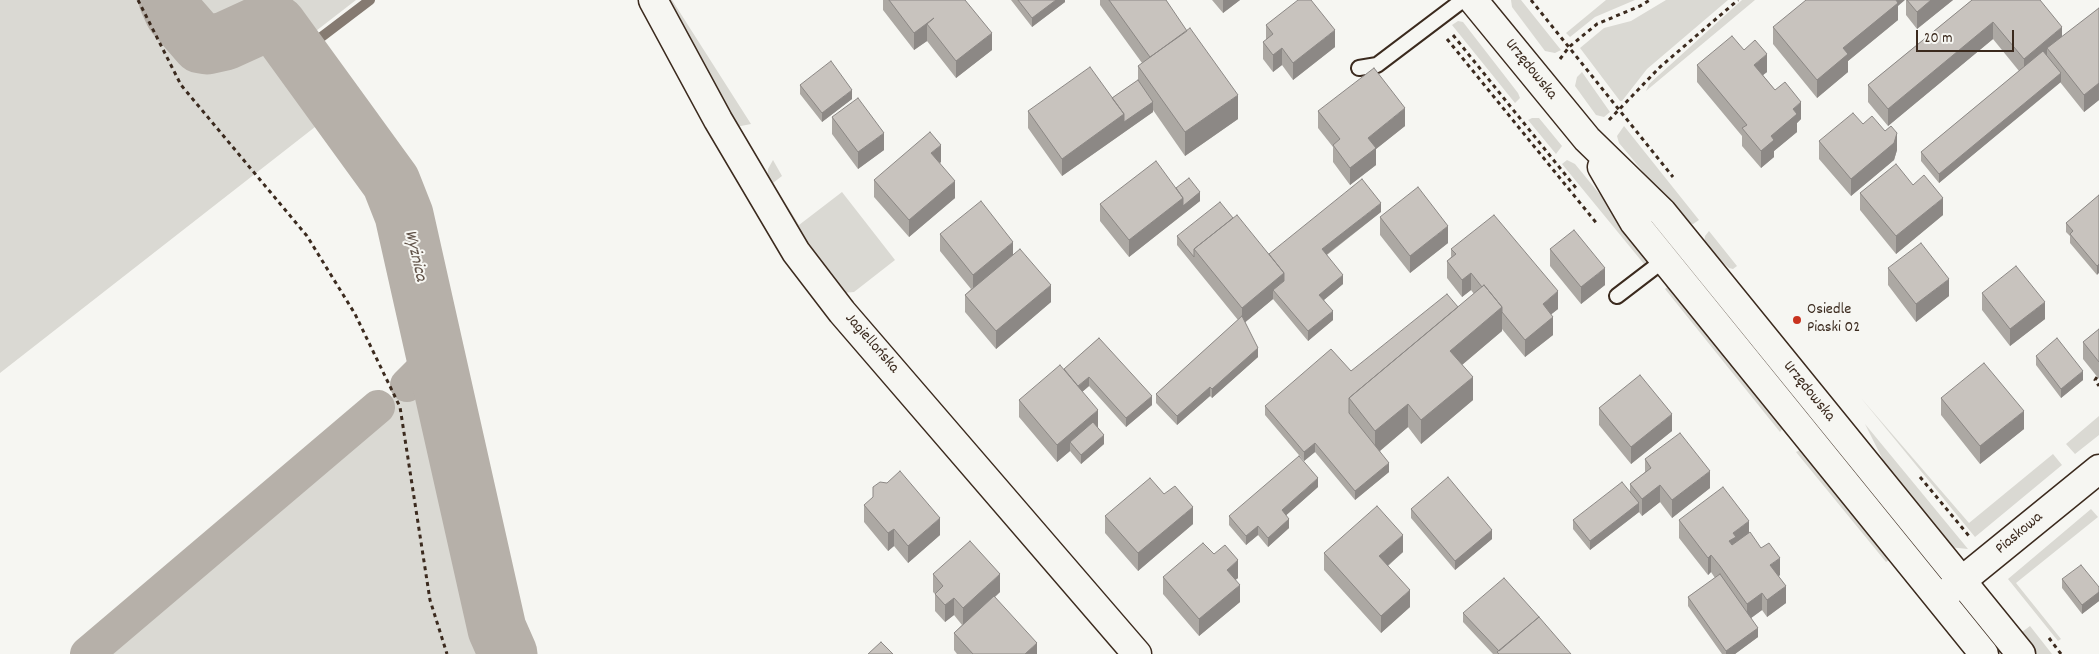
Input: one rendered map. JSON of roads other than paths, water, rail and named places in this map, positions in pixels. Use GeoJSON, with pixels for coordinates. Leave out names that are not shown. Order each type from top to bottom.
{"type":"FeatureCollection","features":[{"type":"Feature","properties":{"kind":"street","name":"Jagiellońska"},"geometry":{"type":"LineString","coordinates":[[653,0],[718,120],[796,252],[842,312],[1137,654]]}},
{"type":"Feature","properties":{"kind":"street","name":"Urzędowska"},"geometry":{"type":"LineString","coordinates":[[1473,0],[1586,139],[1662,212],[2021,654]]}},
{"type":"Feature","properties":{"kind":"street","name":"Urzędowska"},"geometry":{"type":"LineString","coordinates":[[1586,139],[1634,222],[1984,654]]}},
{"type":"Feature","properties":{"kind":"street","name":"Piaskowa"},"geometry":{"type":"LineString","coordinates":[[1940,599],[2099,469]]}},
{"type":"Feature","properties":{"kind":"lane"},"geometry":{"type":"LineString","coordinates":[[1369,80],[1377,65],[1463,0]]}},
{"type":"Feature","properties":{"kind":"lane"},"geometry":{"type":"LineString","coordinates":[[1359,68],[1377,65]]}},
{"type":"Feature","properties":{"kind":"lane"},"geometry":{"type":"LineString","coordinates":[[1617,296],[1687,242]]}},
{"type":"Feature","properties":{"kind":"waterway","name":"Wyżnica"},"geometry":{"type":"LineString","coordinates":[[168,0],[174,13],[201,44],[207,45],[225,41],[269,21],[277,25],[391,182],[404,215],[497,629],[508,654]]}},
{"type":"Feature","properties":{"kind":"waterway"},"geometry":{"type":"LineString","coordinates":[[299,54],[370,0]]}},
{"type":"Feature","properties":{"kind":"waterway"},"geometry":{"type":"LineString","coordinates":[[407,385],[436,356]]}},
{"type":"Feature","properties":{"kind":"waterway"},"geometry":{"type":"LineString","coordinates":[[87,654],[378,407]]}},
{"type":"Feature","properties":{"kind":"place","name":"Osiedle Piaski 02"},"geometry":{"type":"Point","coordinates":[1797,320]}}]}
